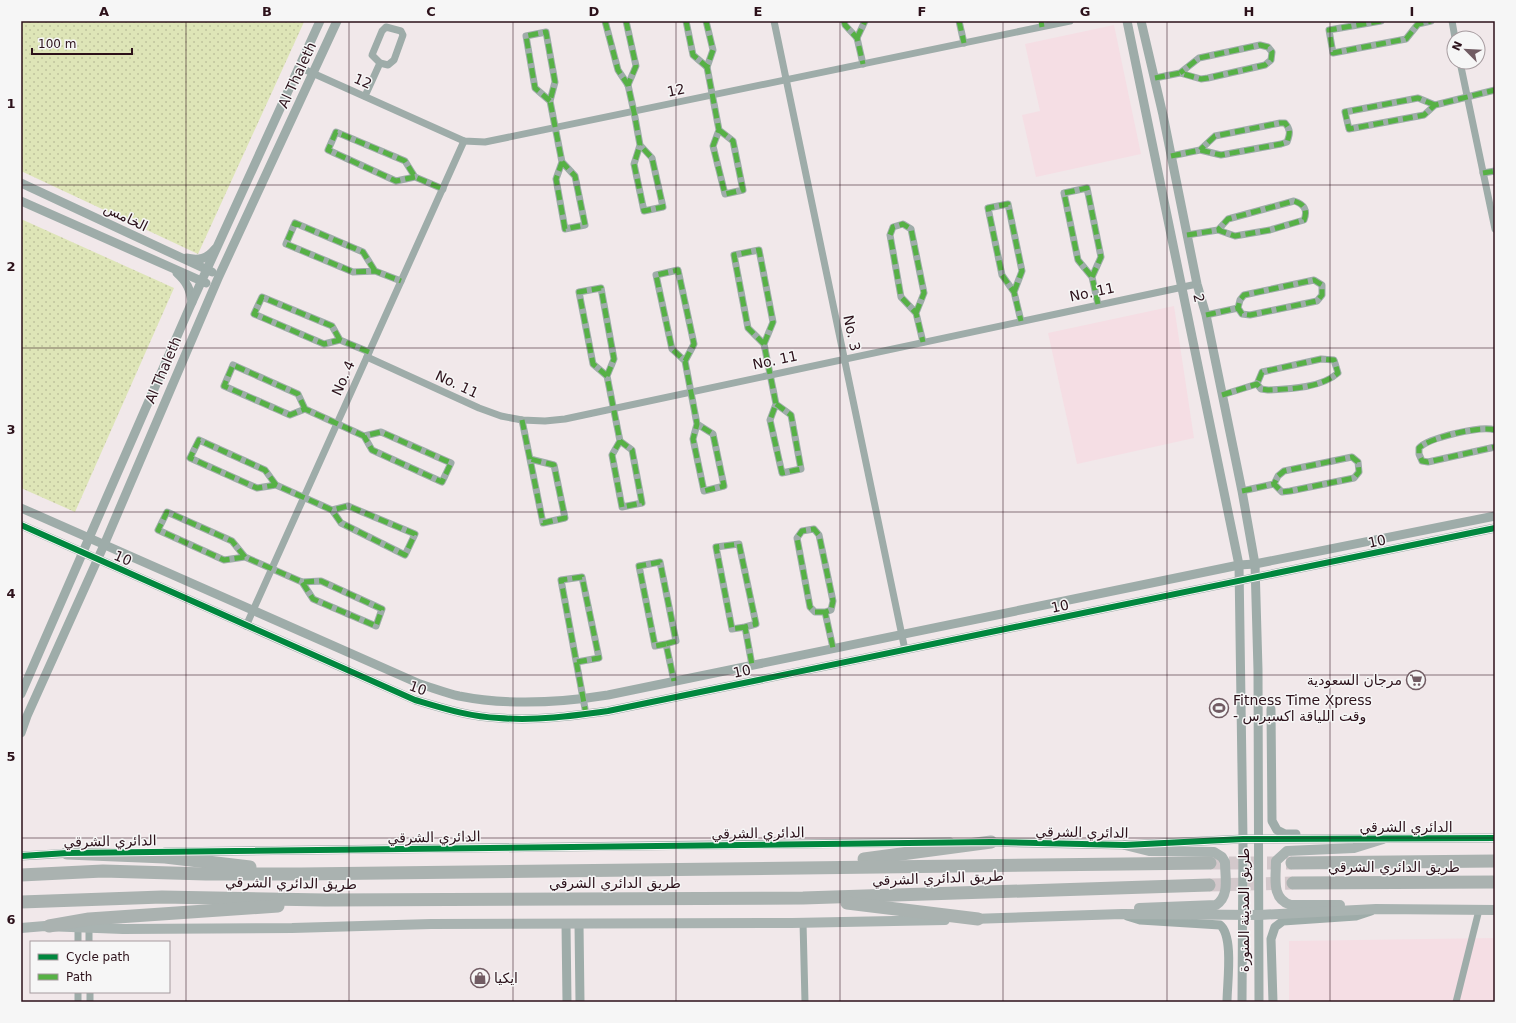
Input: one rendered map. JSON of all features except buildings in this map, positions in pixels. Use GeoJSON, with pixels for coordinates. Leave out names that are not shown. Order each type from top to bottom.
{"type":"FeatureCollection","features":[{"type":"Feature","properties":{"kind":"highway"},"geometry":{"type":"LineString","coordinates":[[811,867],[991,842]]}},
{"type":"Feature","properties":{"kind":"highway"},"geometry":{"type":"LineString","coordinates":[[66,853],[165,857],[301,874]]}},
{"type":"Feature","properties":{"kind":"highway","name":"طريق الدائري الشرقي"},"geometry":{"type":"LineString","coordinates":[[1292,862],[1495,861]]}},
{"type":"Feature","properties":{"kind":"highway","name":"طريق الدائري الشرقي"},"geometry":{"type":"LineString","coordinates":[[21,876],[103,871],[206,874],[301,874],[1210,863]]}},
{"type":"Feature","properties":{"kind":"highway","name":"طريق الدائري الشرقي"},"geometry":{"type":"LineString","coordinates":[[1293,883],[1495,882]]}},
{"type":"Feature","properties":{"kind":"highway","name":"طريق الدائري الشرقي"},"geometry":{"type":"LineString","coordinates":[[21,902],[162,897],[325,900],[803,898],[1209,885]]}},
{"type":"Feature","properties":{"kind":"highway"},"geometry":{"type":"LineString","coordinates":[[803,898],[978,919]]}},
{"type":"Feature","properties":{"kind":"highway"},"geometry":{"type":"LineString","coordinates":[[49,926],[258,908],[325,900]]}},
{"type":"Feature","properties":{"kind":"main road"},"geometry":{"type":"LineString","coordinates":[[1376,909],[1354,904],[1291,906],[1284,903],[1279,899],[1276,890],[1276,861],[1280,855],[1287,851],[1354,848],[1383,839]]}},
{"type":"Feature","properties":{"kind":"main road"},"geometry":{"type":"LineString","coordinates":[[1122,914],[1141,908],[1216,905],[1223,901],[1226,895],[1225,862],[1222,857],[1214,852],[1149,851],[1125,845]]}},
{"type":"Feature","properties":{"kind":"main road"},"geometry":{"type":"LineString","coordinates":[[84,924],[292,928],[431,924],[803,922],[978,919],[1122,914],[1241,916],[1376,909],[1495,910]]}},
{"type":"Feature","properties":{"kind":"main road"},"geometry":{"type":"LineString","coordinates":[[21,928],[49,926]]}},
{"type":"Feature","properties":{"kind":"street","name":"Al Thaleth"},"geometry":{"type":"LineString","coordinates":[[21,694],[192,302],[320,21]]}},
{"type":"Feature","properties":{"kind":"street","name":"Al Thaleth"},"geometry":{"type":"LineString","coordinates":[[21,733],[27,716],[104,545],[214,287],[336,21]]}},
{"type":"Feature","properties":{"kind":"street"},"geometry":{"type":"LineString","coordinates":[[605,21],[618,70],[628,85],[634,112],[640,145],[634,164],[644,211],[663,207],[652,158],[640,145]]}},
{"type":"Feature","properties":{"kind":"street"},"geometry":{"type":"LineString","coordinates":[[626,21],[636,66],[628,85]]}},
{"type":"Feature","properties":{"kind":"street"},"geometry":{"type":"LineString","coordinates":[[686,21],[693,55],[707,66]]}},
{"type":"Feature","properties":{"kind":"street"},"geometry":{"type":"LineString","coordinates":[[706,21],[713,50],[707,66],[719,130],[713,146],[725,194],[743,190],[733,141],[719,130]]}},
{"type":"Feature","properties":{"kind":"street","name":"No. 3"},"geometry":{"type":"LineString","coordinates":[[774,21],[905,650]]}},
{"type":"Feature","properties":{"kind":"street"},"geometry":{"type":"LineString","coordinates":[[844,21],[845,26],[857,38],[863,64]]}},
{"type":"Feature","properties":{"kind":"street"},"geometry":{"type":"LineString","coordinates":[[857,38],[865,21]]}},
{"type":"Feature","properties":{"kind":"street"},"geometry":{"type":"LineString","coordinates":[[959,21],[964,43]]}},
{"type":"Feature","properties":{"kind":"street","name":"12"},"geometry":{"type":"LineString","coordinates":[[299,67],[464,141],[486,142],[964,43],[1041,24],[1070,21]]}},
{"type":"Feature","properties":{"kind":"street","name":"2"},"geometry":{"type":"LineString","coordinates":[[1127,21],[1239,565],[1239,581]]}},
{"type":"Feature","properties":{"kind":"street","name":"2"},"geometry":{"type":"LineString","coordinates":[[1141,21],[1155,78],[1197,284],[1206,315],[1242,492],[1255,564],[1256,578]]}},
{"type":"Feature","properties":{"kind":"street"},"geometry":{"type":"LineString","coordinates":[[1381,21],[1329,30],[1333,52],[1406,39],[1415,23],[1431,21]]}},
{"type":"Feature","properties":{"kind":"street"},"geometry":{"type":"LineString","coordinates":[[388,26],[402,32],[402,40],[394,60],[388,65],[380,63],[374,59],[372,53],[383,29],[388,26]]}},
{"type":"Feature","properties":{"kind":"street"},"geometry":{"type":"LineString","coordinates":[[550,101],[535,88],[526,36],[546,32],[555,82],[550,101],[562,162],[556,179],[565,229],[585,225],[575,176],[562,162]]}},
{"type":"Feature","properties":{"kind":"street"},"geometry":{"type":"LineString","coordinates":[[1155,78],[1180,73],[1199,58],[1260,45],[1268,47],[1272,52],[1271,60],[1265,65],[1201,79],[1180,73]]}},
{"type":"Feature","properties":{"kind":"street"},"geometry":{"type":"LineString","coordinates":[[365,96],[380,63]]}},
{"type":"Feature","properties":{"kind":"street"},"geometry":{"type":"LineString","coordinates":[[1462,70],[1495,229]]}},
{"type":"Feature","properties":{"kind":"street"},"geometry":{"type":"LineString","coordinates":[[1435,104],[1424,115],[1349,129],[1345,112],[1418,98],[1435,104],[1495,90]]}},
{"type":"Feature","properties":{"kind":"street"},"geometry":{"type":"LineString","coordinates":[[1171,156],[1200,150],[1221,155],[1281,144],[1287,142],[1290,135],[1289,128],[1285,123],[1280,123],[1215,136],[1200,150]]}},
{"type":"Feature","properties":{"kind":"street"},"geometry":{"type":"LineString","coordinates":[[415,177],[396,181],[328,150],[336,132],[405,161],[415,177],[443,189]]}},
{"type":"Feature","properties":{"kind":"street","name":"No. 4"},"geometry":{"type":"LineString","coordinates":[[246,626],[464,141]]}},
{"type":"Feature","properties":{"kind":"street"},"geometry":{"type":"LineString","coordinates":[[1483,173],[1495,171]]}},
{"type":"Feature","properties":{"kind":"street","name":"الخامس"},"geometry":{"type":"LineString","coordinates":[[21,183],[219,276]]}},
{"type":"Feature","properties":{"kind":"street"},"geometry":{"type":"LineString","coordinates":[[1092,277],[1101,257],[1087,188],[1064,193],[1078,260],[1092,277],[1098,304]]}},
{"type":"Feature","properties":{"kind":"street","name":"الخامس"},"geometry":{"type":"LineString","coordinates":[[21,201],[214,287]]}},
{"type":"Feature","properties":{"kind":"street"},"geometry":{"type":"LineString","coordinates":[[1187,235],[1218,230],[1235,236],[1297,224],[1304,220],[1306,215],[1305,209],[1301,203],[1294,201],[1228,219],[1218,230]]}},
{"type":"Feature","properties":{"kind":"street"},"geometry":{"type":"LineString","coordinates":[[1014,292],[1022,271],[1008,204],[988,208],[1002,275],[1014,292],[1021,321]]}},
{"type":"Feature","properties":{"kind":"street"},"geometry":{"type":"LineString","coordinates":[[375,271],[363,252],[295,223],[286,244],[353,272],[375,271],[401,281]]}},
{"type":"Feature","properties":{"kind":"street"},"geometry":{"type":"LineString","coordinates":[[916,313],[924,293],[911,229],[904,224],[893,227],[890,235],[902,297],[916,313],[923,342]]}},
{"type":"Feature","properties":{"kind":"street"},"geometry":{"type":"LineString","coordinates":[[174,256],[195,260],[204,258],[219,245]]}},
{"type":"Feature","properties":{"kind":"street"},"geometry":{"type":"LineString","coordinates":[[764,344],[748,328],[734,255],[759,250],[773,322],[764,344],[776,404],[770,420],[782,473],[801,469],[790,415],[776,404]]}},
{"type":"Feature","properties":{"kind":"street"},"geometry":{"type":"LineString","coordinates":[[170,267],[186,282],[191,291],[192,302]]}},
{"type":"Feature","properties":{"kind":"street"},"geometry":{"type":"LineString","coordinates":[[685,361],[694,344],[678,270],[656,275],[672,348],[685,361],[697,424],[693,439],[704,491],[724,486],[713,434],[697,424]]}},
{"type":"Feature","properties":{"kind":"street"},"geometry":{"type":"LineString","coordinates":[[1314,280],[1322,285],[1322,295],[1317,300],[1250,315],[1242,314],[1238,308],[1240,300],[1244,295],[1314,280]]}},
{"type":"Feature","properties":{"kind":"street","name":"No. 11"},"geometry":{"type":"LineString","coordinates":[[340,340],[479,408],[501,416],[522,420],[544,421],[558,420],[1197,284]]}},
{"type":"Feature","properties":{"kind":"street"},"geometry":{"type":"LineString","coordinates":[[607,376],[593,364],[579,292],[601,288],[614,359],[607,376],[613,408],[620,441],[632,450],[642,503],[622,507],[612,455],[620,441]]}},
{"type":"Feature","properties":{"kind":"street"},"geometry":{"type":"LineString","coordinates":[[262,297],[332,326],[340,340],[324,344],[254,314],[262,297]]}},
{"type":"Feature","properties":{"kind":"street"},"geometry":{"type":"LineString","coordinates":[[1206,315],[1238,308]]}},
{"type":"Feature","properties":{"kind":"street"},"geometry":{"type":"LineString","coordinates":[[1222,395],[1257,384],[1262,372],[1321,359],[1334,360],[1338,373],[1330,380],[1286,389],[1261,389],[1257,384]]}},
{"type":"Feature","properties":{"kind":"street"},"geometry":{"type":"LineString","coordinates":[[305,409],[290,415],[224,386],[233,365],[298,394],[305,409],[364,436],[372,450],[442,482],[451,464],[381,432],[364,436]]}},
{"type":"Feature","properties":{"kind":"street"},"geometry":{"type":"LineString","coordinates":[[522,420],[543,523],[565,518],[554,465],[530,459]]}},
{"type":"Feature","properties":{"kind":"street"},"geometry":{"type":"LineString","coordinates":[[1495,430],[1482,429],[1422,444],[1419,448],[1418,454],[1422,460],[1428,462],[1495,447]]}},
{"type":"Feature","properties":{"kind":"street"},"geometry":{"type":"LineString","coordinates":[[276,485],[257,488],[190,458],[199,440],[265,470],[276,485],[332,510],[341,523],[406,555],[414,534],[348,506],[332,510]]}},
{"type":"Feature","properties":{"kind":"street"},"geometry":{"type":"LineString","coordinates":[[1242,492],[1274,484],[1278,476],[1284,471],[1352,457],[1358,462],[1359,472],[1354,478],[1282,492],[1274,484]]}},
{"type":"Feature","properties":{"kind":"street","name":"10"},"geometry":{"type":"LineString","coordinates":[[21,508],[420,684],[457,696],[500,702],[531,703],[584,699],[1239,565],[1255,564],[1495,516]]}},
{"type":"Feature","properties":{"kind":"street"},"geometry":{"type":"LineString","coordinates":[[245,558],[232,541],[167,512],[158,530],[224,560],[245,558],[302,582],[321,581],[382,609],[376,626],[313,599],[302,582]]}},
{"type":"Feature","properties":{"kind":"street","name":"10"},"geometry":{"type":"LineString","coordinates":[[21,525],[415,700],[454,711],[498,718],[530,719],[586,714],[1494,529]]}},
{"type":"Feature","properties":{"kind":"street"},"geometry":{"type":"LineString","coordinates":[[814,529],[819,535],[833,601],[831,610],[825,612],[815,612],[810,606],[797,538],[802,531],[814,529]]}},
{"type":"Feature","properties":{"kind":"street"},"geometry":{"type":"LineString","coordinates":[[739,544],[756,624],[745,627],[732,629],[716,548],[739,544]]}},
{"type":"Feature","properties":{"kind":"street"},"geometry":{"type":"LineString","coordinates":[[660,562],[676,641],[666,644],[655,646],[639,566],[660,562]]}},
{"type":"Feature","properties":{"kind":"street"},"geometry":{"type":"LineString","coordinates":[[577,662],[599,658],[582,577],[561,580],[586,714]]}},
{"type":"Feature","properties":{"kind":"street","name":"طريق المدينة المنورة"},"geometry":{"type":"LineString","coordinates":[[1256,578],[1258,670],[1259,1000]]}},
{"type":"Feature","properties":{"kind":"street","name":"طريق المدينة المنورة"},"geometry":{"type":"LineString","coordinates":[[1239,581],[1243,839],[1241,916],[1242,1002]]}},
{"type":"Feature","properties":{"kind":"street"},"geometry":{"type":"LineString","coordinates":[[825,612],[833,648]]}},
{"type":"Feature","properties":{"kind":"street"},"geometry":{"type":"LineString","coordinates":[[745,627],[752,665]]}},
{"type":"Feature","properties":{"kind":"street"},"geometry":{"type":"LineString","coordinates":[[666,644],[674,681]]}},
{"type":"Feature","properties":{"kind":"street"},"geometry":{"type":"LineString","coordinates":[[1271,709],[1272,821],[1277,830],[1285,834],[1357,834],[1383,839]]}},
{"type":"Feature","properties":{"kind":"street","name":"الدائري الشرقي"},"geometry":{"type":"LineString","coordinates":[[21,856],[66,853],[991,842],[1125,845],[1243,839],[1495,838]]}},
{"type":"Feature","properties":{"kind":"street"},"geometry":{"type":"LineString","coordinates":[[1273,1002],[1272,939],[1275,926],[1283,921],[1356,916],[1376,909]]}},
{"type":"Feature","properties":{"kind":"street"},"geometry":{"type":"LineString","coordinates":[[1456,1002],[1478,910]]}},
{"type":"Feature","properties":{"kind":"street"},"geometry":{"type":"LineString","coordinates":[[1122,914],[1140,920],[1220,925],[1224,928],[1228,940],[1227,1002]]}},
{"type":"Feature","properties":{"kind":"street"},"geometry":{"type":"LineString","coordinates":[[803,922],[805,1002]]}},
{"type":"Feature","properties":{"kind":"street"},"geometry":{"type":"LineString","coordinates":[[78,941],[84,924]]}},
{"type":"Feature","properties":{"kind":"street"},"geometry":{"type":"LineString","coordinates":[[84,924],[89,941]]}},
{"type":"Feature","properties":{"kind":"street"},"geometry":{"type":"LineString","coordinates":[[566,924],[566,1002]]}},
{"type":"Feature","properties":{"kind":"street"},"geometry":{"type":"LineString","coordinates":[[579,924],[580,1002]]}},
{"type":"Feature","properties":{"kind":"street"},"geometry":{"type":"LineString","coordinates":[[1235,1002],[1242,974]]}},
{"type":"Feature","properties":{"kind":"shaded area"},"geometry":{"type":"Polygon","coordinates":[[[1114,25],[1141,154],[1036,177],[1022,115],[1040,111],[1025,44],[1114,25]]]}},
{"type":"Feature","properties":{"kind":"shaded area"},"geometry":{"type":"Polygon","coordinates":[[[1174,306],[1194,438],[1077,464],[1048,333],[1174,306]]]}},
{"type":"Feature","properties":{"kind":"shaded area"},"geometry":{"type":"Polygon","coordinates":[[[1495,938],[1495,1002],[1289,1002],[1289,941],[1495,938]]]}},
{"type":"Feature","properties":{"kind":"green space"},"geometry":{"type":"Polygon","coordinates":[[[21,21],[304,22],[198,254],[21,171],[21,21]]]}},
{"type":"Feature","properties":{"kind":"green space"},"geometry":{"type":"Polygon","coordinates":[[[21,219],[174,288],[75,512],[21,488],[21,219]]]}},
{"type":"Feature","properties":{"kind":"tunnel"},"geometry":{"type":"LineString","coordinates":[[1210,863],[1292,863]]}},
{"type":"Feature","properties":{"kind":"tunnel"},"geometry":{"type":"LineString","coordinates":[[1209,885],[1293,883]]}},
{"type":"Feature","properties":{"kind":"marked path"},"geometry":{"type":"LineString","coordinates":[[605,21],[618,70],[628,85],[634,112],[640,145],[634,164],[644,211],[663,207],[652,158],[640,145]]}},
{"type":"Feature","properties":{"kind":"marked path"},"geometry":{"type":"LineString","coordinates":[[626,21],[636,66],[628,85]]}},
{"type":"Feature","properties":{"kind":"marked path"},"geometry":{"type":"LineString","coordinates":[[686,21],[693,55],[707,67]]}},
{"type":"Feature","properties":{"kind":"marked path"},"geometry":{"type":"LineString","coordinates":[[706,21],[713,50],[707,67],[719,130],[713,146],[725,194],[743,190],[733,141],[719,130]]}},
{"type":"Feature","properties":{"kind":"marked path"},"geometry":{"type":"LineString","coordinates":[[844,21],[845,25],[857,38],[863,64]]}},
{"type":"Feature","properties":{"kind":"marked path"},"geometry":{"type":"LineString","coordinates":[[857,38],[865,21]]}},
{"type":"Feature","properties":{"kind":"marked path"},"geometry":{"type":"LineString","coordinates":[[959,21],[964,43]]}},
{"type":"Feature","properties":{"kind":"marked path"},"geometry":{"type":"LineString","coordinates":[[1041,21],[1042,27]]}},
{"type":"Feature","properties":{"kind":"marked path"},"geometry":{"type":"LineString","coordinates":[[1381,21],[1329,30],[1333,53],[1406,39],[1418,24],[1431,21]]}},
{"type":"Feature","properties":{"kind":"marked path"},"geometry":{"type":"LineString","coordinates":[[550,101],[535,88],[526,36],[546,32],[555,82],[550,101],[562,162],[556,179],[565,229],[585,225],[575,176],[562,162]]}},
{"type":"Feature","properties":{"kind":"marked path"},"geometry":{"type":"LineString","coordinates":[[1155,78],[1180,73],[1201,79],[1208,78],[1265,65],[1271,60],[1272,52],[1268,47],[1260,45],[1199,58],[1180,73]]}},
{"type":"Feature","properties":{"kind":"marked path"},"geometry":{"type":"LineString","coordinates":[[1435,105],[1418,98],[1345,112],[1349,129],[1424,115],[1435,105],[1495,90]]}},
{"type":"Feature","properties":{"kind":"marked path"},"geometry":{"type":"LineString","coordinates":[[1171,156],[1200,150],[1221,155],[1281,144],[1287,142],[1289,130],[1285,123],[1280,123],[1215,136],[1200,150]]}},
{"type":"Feature","properties":{"kind":"marked path"},"geometry":{"type":"LineString","coordinates":[[415,177],[396,181],[328,150],[336,132],[405,161],[415,177],[443,189]]}},
{"type":"Feature","properties":{"kind":"marked path"},"geometry":{"type":"LineString","coordinates":[[1483,173],[1495,171]]}},
{"type":"Feature","properties":{"kind":"marked path"},"geometry":{"type":"LineString","coordinates":[[1092,277],[1101,257],[1087,188],[1064,193],[1078,260],[1092,277],[1098,304]]}},
{"type":"Feature","properties":{"kind":"marked path"},"geometry":{"type":"LineString","coordinates":[[1187,235],[1218,230],[1235,236],[1270,230],[1304,220],[1306,213],[1303,206],[1294,201],[1228,219],[1218,230]]}},
{"type":"Feature","properties":{"kind":"marked path"},"geometry":{"type":"LineString","coordinates":[[1014,292],[1022,271],[1008,204],[988,208],[1002,275],[1014,292],[1021,321]]}},
{"type":"Feature","properties":{"kind":"marked path"},"geometry":{"type":"LineString","coordinates":[[375,271],[363,252],[295,223],[286,244],[353,272],[375,271],[401,281]]}},
{"type":"Feature","properties":{"kind":"marked path"},"geometry":{"type":"LineString","coordinates":[[916,313],[924,293],[911,229],[903,224],[893,227],[890,235],[901,297],[916,313],[923,342]]}},
{"type":"Feature","properties":{"kind":"marked path"},"geometry":{"type":"LineString","coordinates":[[764,344],[773,322],[759,250],[734,255],[748,328],[764,344],[776,404],[770,420],[782,473],[801,469],[791,415],[776,404]]}},
{"type":"Feature","properties":{"kind":"marked path"},"geometry":{"type":"LineString","coordinates":[[685,361],[694,344],[678,270],[656,275],[672,349],[685,361],[697,424],[693,439],[704,491],[724,486],[713,434],[697,424]]}},
{"type":"Feature","properties":{"kind":"marked path"},"geometry":{"type":"LineString","coordinates":[[1206,315],[1238,308],[1242,314],[1250,315],[1317,301],[1322,295],[1322,285],[1314,280],[1244,295],[1240,300],[1238,308]]}},
{"type":"Feature","properties":{"kind":"marked path"},"geometry":{"type":"LineString","coordinates":[[607,376],[614,359],[601,288],[579,292],[593,364],[607,376],[620,441],[612,455],[622,507],[642,503],[632,450],[620,441]]}},
{"type":"Feature","properties":{"kind":"marked path"},"geometry":{"type":"LineString","coordinates":[[340,340],[332,326],[262,297],[254,314],[324,344],[340,340],[369,352]]}},
{"type":"Feature","properties":{"kind":"marked path"},"geometry":{"type":"LineString","coordinates":[[1222,395],[1257,384],[1261,389],[1268,390],[1305,387],[1323,382],[1338,373],[1334,360],[1321,359],[1262,372],[1257,384]]}},
{"type":"Feature","properties":{"kind":"marked path"},"geometry":{"type":"LineString","coordinates":[[305,409],[298,394],[233,365],[224,386],[290,415],[305,409],[364,436],[381,432],[451,463],[442,482],[372,450],[364,436]]}},
{"type":"Feature","properties":{"kind":"marked path"},"geometry":{"type":"LineString","coordinates":[[522,420],[543,523],[565,518],[554,465],[530,459]]}},
{"type":"Feature","properties":{"kind":"marked path"},"geometry":{"type":"LineString","coordinates":[[1495,430],[1479,429],[1456,433],[1433,440],[1419,448],[1419,454],[1422,461],[1428,462],[1495,447]]}},
{"type":"Feature","properties":{"kind":"marked path"},"geometry":{"type":"LineString","coordinates":[[276,485],[265,470],[199,440],[190,458],[257,488],[276,485],[332,510],[348,506],[415,534],[405,555],[341,523],[332,510]]}},
{"type":"Feature","properties":{"kind":"marked path"},"geometry":{"type":"LineString","coordinates":[[1242,491],[1274,484],[1282,492],[1354,478],[1359,472],[1358,462],[1352,457],[1284,471],[1278,476],[1274,484]]}},
{"type":"Feature","properties":{"kind":"marked path"},"geometry":{"type":"LineString","coordinates":[[245,557],[232,541],[167,512],[158,530],[224,560],[245,557],[302,582],[321,581],[382,609],[376,626],[313,599],[302,582]]}},
{"type":"Feature","properties":{"kind":"marked path"},"geometry":{"type":"LineString","coordinates":[[825,612],[815,612],[810,607],[797,538],[802,531],[814,529],[819,535],[833,601],[831,610],[825,612],[833,648]]}},
{"type":"Feature","properties":{"kind":"marked path"},"geometry":{"type":"LineString","coordinates":[[745,627],[732,629],[716,547],[739,544],[756,624],[745,627],[752,665]]}},
{"type":"Feature","properties":{"kind":"marked path"},"geometry":{"type":"LineString","coordinates":[[666,644],[655,646],[639,566],[660,562],[676,641],[666,644],[674,681]]}},
{"type":"Feature","properties":{"kind":"marked path"},"geometry":{"type":"LineString","coordinates":[[577,662],[599,658],[582,577],[561,580],[586,714]]}},
{"type":"Feature","properties":{"kind":"cycle path"},"geometry":{"type":"LineString","coordinates":[[21,525],[415,700],[456,712],[477,716],[513,719],[567,716],[608,711],[1495,528]]}},
{"type":"Feature","properties":{"kind":"cycle path"},"geometry":{"type":"LineString","coordinates":[[21,856],[67,853],[991,842],[1125,845],[1243,839],[1495,838]]}},
{"type":"Feature","properties":{"kind":"place","name":"مرجان السعودية"},"geometry":{"type":"Point","coordinates":[1416,680]}},
{"type":"Feature","properties":{"kind":"place","name":"Fitness Time Xpress - وقت اللياقة اكسبرس"},"geometry":{"type":"Point","coordinates":[1219,708]}},
{"type":"Feature","properties":{"kind":"place","name":"ايكيا"},"geometry":{"type":"Point","coordinates":[480,978]}}]}
